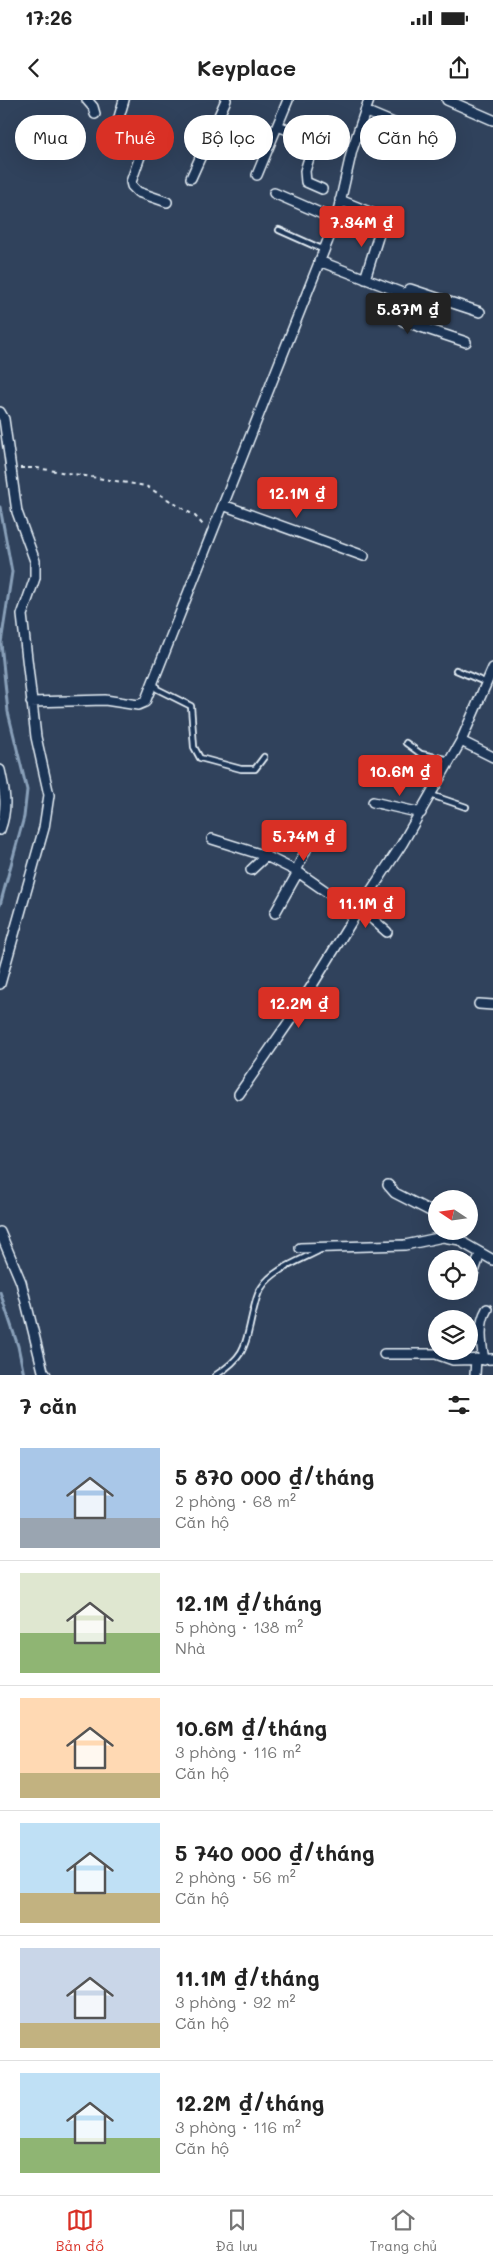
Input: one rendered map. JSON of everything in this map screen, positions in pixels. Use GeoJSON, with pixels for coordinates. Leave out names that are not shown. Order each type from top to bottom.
{"type":"FeatureCollection","features":[{"type":"Feature","properties":{"kind":"street"},"geometry":{"type":"LineString","coordinates":[[87,100],[93,107],[95,114]]}},
{"type":"Feature","properties":{"kind":"street"},"geometry":{"type":"LineString","coordinates":[[124,100],[116,124],[144,145],[131,182],[132,186],[138,192],[167,202]]}},
{"type":"Feature","properties":{"kind":"street"},"geometry":{"type":"LineString","coordinates":[[191,178],[226,100]]}},
{"type":"Feature","properties":{"kind":"street"},"geometry":{"type":"LineString","coordinates":[[257,175],[288,100]]}},
{"type":"Feature","properties":{"kind":"street"},"geometry":{"type":"LineString","coordinates":[[32,702],[105,700],[138,705],[145,702],[336,220],[352,150],[369,100]]}},
{"type":"Feature","properties":{"kind":"street"},"geometry":{"type":"LineString","coordinates":[[447,100],[493,120]]}},
{"type":"Feature","properties":{"kind":"street"},"geometry":{"type":"LineString","coordinates":[[365,111],[374,115]]}},
{"type":"Feature","properties":{"kind":"street"},"geometry":{"type":"LineString","coordinates":[[278,126],[310,139],[313,145],[304,171],[306,182],[322,189]]}},
{"type":"Feature","properties":{"kind":"street"},"geometry":{"type":"LineString","coordinates":[[274,193],[336,220]]}},
{"type":"Feature","properties":{"kind":"street"},"geometry":{"type":"LineString","coordinates":[[340,200],[384,218],[365,278]]}},
{"type":"Feature","properties":{"kind":"street"},"geometry":{"type":"LineString","coordinates":[[319,262],[405,294]]}},
{"type":"Feature","properties":{"kind":"street"},"geometry":{"type":"LineString","coordinates":[[466,342],[403,321],[399,313],[405,294],[410,289],[480,312]]}},
{"type":"Feature","properties":{"kind":"street"},"geometry":{"type":"LineString","coordinates":[[0,412],[4,419],[18,512],[36,561],[35,578],[22,615],[36,737],[49,795],[49,806],[0,984]]}},
{"type":"Feature","properties":{"kind":"street"},"geometry":{"type":"LineString","coordinates":[[223,505],[364,556]]}},
{"type":"Feature","properties":{"kind":"street"},"geometry":{"type":"LineString","coordinates":[[239,1094],[295,1013],[421,813],[461,742],[493,668]]}},
{"type":"Feature","properties":{"kind":"street"},"geometry":{"type":"LineString","coordinates":[[461,742],[493,757]]}},
{"type":"Feature","properties":{"kind":"street"},"geometry":{"type":"LineString","coordinates":[[0,770],[7,798],[4,819],[0,830]]}},
{"type":"Feature","properties":{"kind":"street"},"geometry":{"type":"LineString","coordinates":[[373,802],[421,813]]}},
{"type":"Feature","properties":{"kind":"street"},"geometry":{"type":"LineString","coordinates":[[274,913],[297,871],[315,831]]}},
{"type":"Feature","properties":{"kind":"street"},"geometry":{"type":"LineString","coordinates":[[212,839],[266,856],[297,871],[387,932]]}},
{"type":"Feature","properties":{"kind":"street"},"geometry":{"type":"LineString","coordinates":[[251,870],[266,856]]}},
{"type":"Feature","properties":{"kind":"street"},"geometry":{"type":"LineString","coordinates":[[479,1004],[493,1005]]}},
{"type":"Feature","properties":{"kind":"street"},"geometry":{"type":"LineString","coordinates":[[388,1185],[396,1193],[428,1210]]}},
{"type":"Feature","properties":{"kind":"street"},"geometry":{"type":"LineString","coordinates":[[0,1232],[21,1282],[43,1371],[46,1375]]}},
{"type":"Feature","properties":{"kind":"street"},"geometry":{"type":"LineString","coordinates":[[300,1248],[405,1245],[429,1240]]}},
{"type":"Feature","properties":{"kind":"street"},"geometry":{"type":"LineString","coordinates":[[460,1240],[480,1254],[493,1260]]}},
{"type":"Feature","properties":{"kind":"street"},"geometry":{"type":"LineString","coordinates":[[478,1260],[480,1254]]}},
{"type":"Feature","properties":{"kind":"street"},"geometry":{"type":"LineString","coordinates":[[475,1375],[484,1359],[481,1340],[483,1316],[487,1308]]}},
{"type":"Feature","properties":{"kind":"street"},"geometry":{"type":"LineString","coordinates":[[384,1354],[436,1354],[453,1360],[484,1359]]}},
{"type":"Feature","properties":{"kind":"lane"},"geometry":{"type":"LineString","coordinates":[[279,230],[324,250]]}},
{"type":"Feature","properties":{"kind":"lane"},"geometry":{"type":"LineString","coordinates":[[456,670],[487,684]]}},
{"type":"Feature","properties":{"kind":"lane"},"geometry":{"type":"LineString","coordinates":[[154,680],[157,689],[191,706],[194,747],[200,758],[241,769],[255,769],[264,757]]}},
{"type":"Feature","properties":{"kind":"lane"},"geometry":{"type":"LineString","coordinates":[[406,743],[421,754],[452,760]]}},
{"type":"Feature","properties":{"kind":"lane"},"geometry":{"type":"LineString","coordinates":[[431,795],[466,807]]}},
{"type":"Feature","properties":{"kind":"lane"},"geometry":{"type":"LineString","coordinates":[[216,1375],[229,1367],[245,1349],[257,1296],[262,1286],[274,1276],[325,1247]]}},
{"type":"Feature","properties":{"kind":"path"},"geometry":{"type":"LineString","coordinates":[[11,467],[37,468],[146,486],[195,516],[201,524],[212,532]]}},
{"type":"Feature","properties":{"kind":"waterway"},"geometry":{"type":"LineString","coordinates":[[0,507],[12,572],[1,643],[8,712],[27,790],[24,817],[0,905]]}},
{"type":"Feature","properties":{"kind":"waterway"},"geometry":{"type":"LineString","coordinates":[[0,1292],[18,1346],[24,1375]]}}]}
